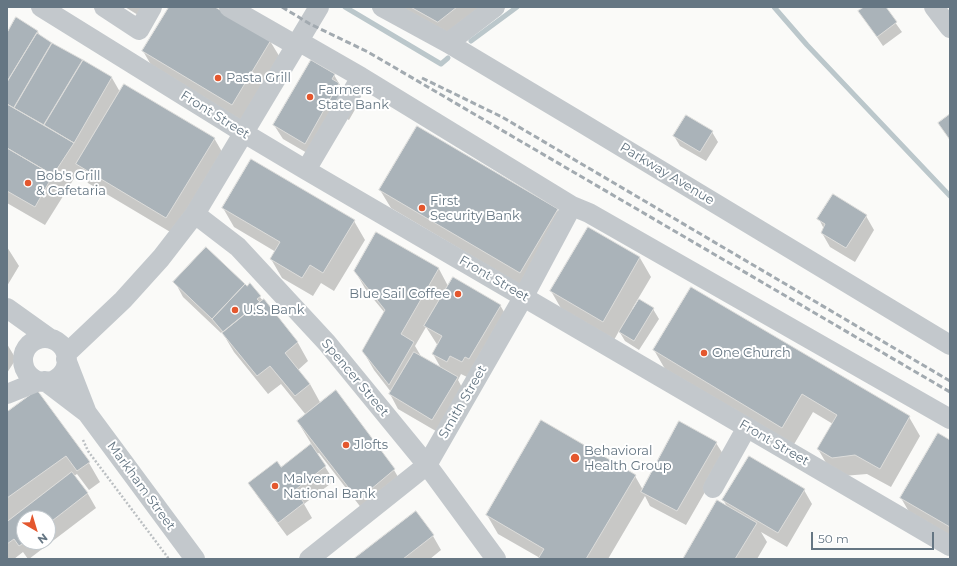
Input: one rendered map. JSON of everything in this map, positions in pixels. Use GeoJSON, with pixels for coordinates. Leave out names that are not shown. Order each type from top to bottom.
{"type":"FeatureCollection","features":[{"type":"Feature","properties":{"kind":"street","name":"Front Street"},"geometry":{"type":"LineString","coordinates":[[41,7],[306,170],[950,546]]}},
{"type":"Feature","properties":{"kind":"street"},"geometry":{"type":"LineString","coordinates":[[104,7],[139,30],[152,7]]}},
{"type":"Feature","properties":{"kind":"street"},"geometry":{"type":"LineString","coordinates":[[229,7],[361,77],[572,206],[589,213],[950,419]]}},
{"type":"Feature","properties":{"kind":"street"},"geometry":{"type":"LineString","coordinates":[[59,348],[93,328],[123,300],[161,258],[195,214],[319,7]]}},
{"type":"Feature","properties":{"kind":"street","name":"Parkway Avenue"},"geometry":{"type":"LineString","coordinates":[[382,7],[448,43],[950,345]]}},
{"type":"Feature","properties":{"kind":"street"},"geometry":{"type":"LineString","coordinates":[[448,43],[495,7]]}},
{"type":"Feature","properties":{"kind":"street"},"geometry":{"type":"LineString","coordinates":[[934,7],[950,28]]}},
{"type":"Feature","properties":{"kind":"street"},"geometry":{"type":"LineString","coordinates":[[306,170],[361,77]]}},
{"type":"Feature","properties":{"kind":"street","name":"Smith Street"},"geometry":{"type":"LineString","coordinates":[[309,559],[427,465],[524,296],[572,206]]}},
{"type":"Feature","properties":{"kind":"street","name":"Spencer Street"},"geometry":{"type":"LineString","coordinates":[[195,214],[238,247],[327,343],[427,465],[496,559]]}},
{"type":"Feature","properties":{"kind":"street"},"geometry":{"type":"LineString","coordinates":[[7,394],[42,381],[52,380],[62,372],[59,348],[14,313]]}},
{"type":"Feature","properties":{"kind":"street"},"geometry":{"type":"LineString","coordinates":[[14,313],[28,374],[42,381]]}},
{"type":"Feature","properties":{"kind":"street"},"geometry":{"type":"LineString","coordinates":[[7,390],[31,343],[43,338],[59,348]]}},
{"type":"Feature","properties":{"kind":"street","name":"Markham Street"},"geometry":{"type":"LineString","coordinates":[[59,348],[87,413],[195,559]]}},
{"type":"Feature","properties":{"kind":"street","name":"Markham Street"},"geometry":{"type":"LineString","coordinates":[[42,381],[87,413]]}},
{"type":"Feature","properties":{"kind":"street"},"geometry":{"type":"LineString","coordinates":[[713,488],[747,427]]}},
{"type":"Feature","properties":{"kind":"building","name":"Pasta Grill"},"geometry":{"type":"Polygon","coordinates":[[[169,7],[215,7],[271,40],[232,105],[142,51],[169,7]]]}},
{"type":"Feature","properties":{"kind":"building"},"geometry":{"type":"Polygon","coordinates":[[[411,7],[457,7],[438,22],[411,7]]]}},
{"type":"Feature","properties":{"kind":"building"},"geometry":{"type":"Polygon","coordinates":[[[864,7],[886,7],[897,22],[877,37],[858,11],[864,7]]]}},
{"type":"Feature","properties":{"kind":"building"},"geometry":{"type":"Polygon","coordinates":[[[16,17],[38,31],[7,82],[7,33],[16,17]]]}},
{"type":"Feature","properties":{"kind":"building"},"geometry":{"type":"Polygon","coordinates":[[[37,33],[52,43],[14,108],[7,104],[7,82],[37,33]]]}},
{"type":"Feature","properties":{"kind":"building"},"geometry":{"type":"Polygon","coordinates":[[[52,43],[83,60],[44,125],[14,108],[52,43]]]}},
{"type":"Feature","properties":{"kind":"building"},"geometry":{"type":"Polygon","coordinates":[[[83,60],[112,77],[74,143],[44,125],[83,60]]]}},
{"type":"Feature","properties":{"kind":"building","name":"Farmers State Bank"},"geometry":{"type":"Polygon","coordinates":[[[311,60],[335,74],[332,79],[339,83],[305,144],[273,125],[311,60]]]}},
{"type":"Feature","properties":{"kind":"building"},"geometry":{"type":"Polygon","coordinates":[[[124,84],[215,138],[166,218],[76,164],[124,84]]]}},
{"type":"Feature","properties":{"kind":"building"},"geometry":{"type":"Polygon","coordinates":[[[336,89],[355,100],[346,116],[327,105],[336,89]]]}},
{"type":"Feature","properties":{"kind":"building"},"geometry":{"type":"Polygon","coordinates":[[[7,104],[74,143],[53,175],[7,148],[7,104]]]}},
{"type":"Feature","properties":{"kind":"building"},"geometry":{"type":"Polygon","coordinates":[[[950,114],[950,140],[938,123],[950,114]]]}},
{"type":"Feature","properties":{"kind":"building"},"geometry":{"type":"Polygon","coordinates":[[[686,115],[713,131],[700,152],[673,136],[686,115]]]}},
{"type":"Feature","properties":{"kind":"building"},"geometry":{"type":"Polygon","coordinates":[[[417,126],[558,209],[520,273],[379,190],[417,126]]]}},
{"type":"Feature","properties":{"kind":"building","name":"Bob's Grill & Cafetaria"},"geometry":{"type":"Polygon","coordinates":[[[7,148],[53,175],[35,207],[7,191],[7,148]]]}},
{"type":"Feature","properties":{"kind":"building"},"geometry":{"type":"Polygon","coordinates":[[[251,159],[355,220],[323,273],[310,265],[302,278],[270,259],[280,242],[222,208],[251,159]]]}},
{"type":"Feature","properties":{"kind":"building"},"geometry":{"type":"Polygon","coordinates":[[[833,194],[867,215],[846,248],[821,233],[825,224],[817,219],[833,194]]]}},
{"type":"Feature","properties":{"kind":"building"},"geometry":{"type":"Polygon","coordinates":[[[588,227],[640,257],[603,322],[550,291],[588,227]]]}},
{"type":"Feature","properties":{"kind":"building"},"geometry":{"type":"Polygon","coordinates":[[[376,232],[439,268],[401,334],[414,342],[389,385],[362,351],[385,310],[354,271],[376,232]]]}},
{"type":"Feature","properties":{"kind":"building"},"geometry":{"type":"Polygon","coordinates":[[[206,247],[245,284],[212,319],[173,282],[206,247]]]}},
{"type":"Feature","properties":{"kind":"building"},"geometry":{"type":"Polygon","coordinates":[[[453,277],[501,305],[469,359],[465,357],[462,362],[450,356],[447,362],[432,354],[442,336],[424,326],[453,277]]]}},
{"type":"Feature","properties":{"kind":"building","name":"U.S. Bank"},"geometry":{"type":"Polygon","coordinates":[[[250,283],[261,296],[257,299],[260,302],[223,332],[212,319],[245,284],[247,286],[250,283]]]}},
{"type":"Feature","properties":{"kind":"building"},"geometry":{"type":"Polygon","coordinates":[[[691,287],[910,416],[880,469],[855,455],[832,458],[817,449],[837,415],[802,394],[782,428],[653,350],[691,287]]]}},
{"type":"Feature","properties":{"kind":"building"},"geometry":{"type":"Polygon","coordinates":[[[264,299],[298,342],[285,353],[310,384],[295,396],[270,366],[257,376],[222,333],[264,299]]]}},
{"type":"Feature","properties":{"kind":"building"},"geometry":{"type":"Polygon","coordinates":[[[639,299],[654,308],[634,341],[619,332],[639,299]]]}},
{"type":"Feature","properties":{"kind":"building"},"geometry":{"type":"Polygon","coordinates":[[[414,352],[458,377],[432,420],[389,394],[414,352]]]}},
{"type":"Feature","properties":{"kind":"building"},"geometry":{"type":"Polygon","coordinates":[[[37,390],[90,462],[77,471],[66,456],[7,498],[7,412],[37,390]]]}},
{"type":"Feature","properties":{"kind":"building","name":"Jlofts"},"geometry":{"type":"Polygon","coordinates":[[[336,390],[395,469],[358,500],[297,421],[336,390]]]}},
{"type":"Feature","properties":{"kind":"building"},"geometry":{"type":"Polygon","coordinates":[[[541,420],[636,475],[586,559],[538,559],[544,549],[486,515],[541,420]]]}},
{"type":"Feature","properties":{"kind":"building"},"geometry":{"type":"Polygon","coordinates":[[[679,421],[717,442],[677,511],[641,492],[679,421]]]}},
{"type":"Feature","properties":{"kind":"building"},"geometry":{"type":"Polygon","coordinates":[[[938,433],[950,440],[950,527],[900,498],[938,433]]]}},
{"type":"Feature","properties":{"kind":"building","name":"Malvern National Bank"},"geometry":{"type":"Polygon","coordinates":[[[311,444],[326,466],[295,490],[304,503],[278,523],[248,483],[277,461],[281,467],[311,444]]]}},
{"type":"Feature","properties":{"kind":"building"},"geometry":{"type":"Polygon","coordinates":[[[749,456],[805,489],[778,533],[722,500],[749,456]]]}},
{"type":"Feature","properties":{"kind":"building"},"geometry":{"type":"Polygon","coordinates":[[[72,472],[88,493],[56,518],[56,510],[23,510],[72,472]]]}},
{"type":"Feature","properties":{"kind":"building"},"geometry":{"type":"Polygon","coordinates":[[[717,500],[757,523],[735,559],[683,559],[717,500]]]}},
{"type":"Feature","properties":{"kind":"building"},"geometry":{"type":"Polygon","coordinates":[[[416,511],[434,535],[403,559],[355,558],[416,511]]]}},
{"type":"Feature","properties":{"kind":"building"},"geometry":{"type":"Polygon","coordinates":[[[16,515],[16,542],[14,539],[7,544],[7,522],[16,515]]]}},
{"type":"Feature","properties":{"kind":"waterway"},"geometry":{"type":"LineString","coordinates":[[345,7],[441,64],[448,58]]}},
{"type":"Feature","properties":{"kind":"waterway"},"geometry":{"type":"LineString","coordinates":[[471,41],[517,7]]}},
{"type":"Feature","properties":{"kind":"waterway"},"geometry":{"type":"LineString","coordinates":[[774,7],[807,45],[950,196]]}},
{"type":"Feature","properties":{"kind":"railway"},"geometry":{"type":"LineString","coordinates":[[282,7],[310,24],[368,52],[950,392]]}},
{"type":"Feature","properties":{"kind":"railway"},"geometry":{"type":"LineString","coordinates":[[422,78],[502,117],[950,381]]}},
{"type":"Feature","properties":{"kind":"place","name":"Pasta Grill"},"geometry":{"type":"Point","coordinates":[218,78]}},
{"type":"Feature","properties":{"kind":"place","name":"Farmers State Bank"},"geometry":{"type":"Point","coordinates":[310,97]}},
{"type":"Feature","properties":{"kind":"place","name":"Bob's Grill & Cafetaria"},"geometry":{"type":"Point","coordinates":[28,183]}},
{"type":"Feature","properties":{"kind":"place","name":"First Security Bank"},"geometry":{"type":"Point","coordinates":[422,208]}},
{"type":"Feature","properties":{"kind":"place","name":"Blue Sail Coffee"},"geometry":{"type":"Point","coordinates":[458,294]}},
{"type":"Feature","properties":{"kind":"place","name":"U.S. Bank"},"geometry":{"type":"Point","coordinates":[235,310]}},
{"type":"Feature","properties":{"kind":"place","name":"One Church"},"geometry":{"type":"Point","coordinates":[704,353]}},
{"type":"Feature","properties":{"kind":"place","name":"Jlofts"},"geometry":{"type":"Point","coordinates":[346,445]}},
{"type":"Feature","properties":{"kind":"place","name":"Behavioral Health Group"},"geometry":{"type":"Point","coordinates":[575,458]}},
{"type":"Feature","properties":{"kind":"place","name":"Malvern National Bank"},"geometry":{"type":"Point","coordinates":[275,486]}}]}
